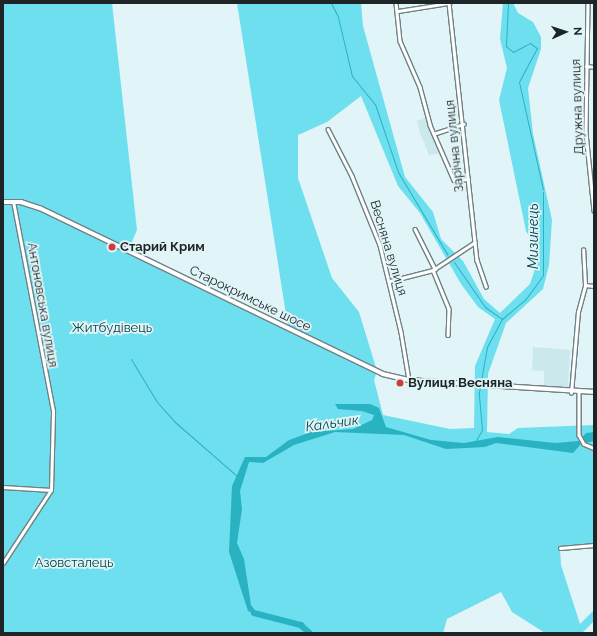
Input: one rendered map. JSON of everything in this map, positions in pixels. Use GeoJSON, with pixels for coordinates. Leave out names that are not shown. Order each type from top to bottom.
{"type":"FeatureCollection","features":[{"type":"Feature","properties":{"kind":"street"},"geometry":{"type":"LineString","coordinates":[[396,3],[398,10],[400,41],[454,180],[468,179]]}},
{"type":"Feature","properties":{"kind":"street"},"geometry":{"type":"LineString","coordinates":[[398,10],[449,3]]}},
{"type":"Feature","properties":{"kind":"street","name":"Зарічна вулиця"},"geometry":{"type":"LineString","coordinates":[[449,3],[464,124],[475,242],[486,286]]}},
{"type":"Feature","properties":{"kind":"street","name":"Дружна вулиця"},"geometry":{"type":"LineString","coordinates":[[588,3],[586,66],[590,166],[594,211]]}},
{"type":"Feature","properties":{"kind":"street"},"geometry":{"type":"LineString","coordinates":[[586,66],[594,67]]}},
{"type":"Feature","properties":{"kind":"street"},"geometry":{"type":"LineString","coordinates":[[436,133],[464,124]]}},
{"type":"Feature","properties":{"kind":"street","name":"Весняна вулиця"},"geometry":{"type":"LineString","coordinates":[[328,129],[367,211],[390,281],[409,380]]}},
{"type":"Feature","properties":{"kind":"street","name":"Старокримське шосе"},"geometry":{"type":"LineString","coordinates":[[3,202],[13,201],[40,208],[377,371],[409,380],[474,384],[571,393],[594,392]]}},
{"type":"Feature","properties":{"kind":"street","name":"Антоновська вулиця"},"geometry":{"type":"LineString","coordinates":[[13,201],[53,411],[51,490]]}},
{"type":"Feature","properties":{"kind":"street"},"geometry":{"type":"LineString","coordinates":[[415,229],[434,269],[449,309],[448,335]]}},
{"type":"Feature","properties":{"kind":"street"},"geometry":{"type":"LineString","coordinates":[[390,281],[434,269],[475,242]]}},
{"type":"Feature","properties":{"kind":"street"},"geometry":{"type":"LineString","coordinates":[[571,393],[577,318],[585,286],[583,250]]}},
{"type":"Feature","properties":{"kind":"street"},"geometry":{"type":"LineString","coordinates":[[585,286],[594,286]]}},
{"type":"Feature","properties":{"kind":"street"},"geometry":{"type":"LineString","coordinates":[[579,393],[579,435],[584,444],[594,448]]}},
{"type":"Feature","properties":{"kind":"street"},"geometry":{"type":"LineString","coordinates":[[3,487],[51,490],[3,563]]}},
{"type":"Feature","properties":{"kind":"street"},"geometry":{"type":"LineString","coordinates":[[560,548],[594,545]]}},
{"type":"Feature","properties":{"kind":"shaded area"},"geometry":{"type":"Polygon","coordinates":[[[426,117],[435,135],[441,153],[429,155],[417,121],[426,117]]]}},
{"type":"Feature","properties":{"kind":"shaded area"},"geometry":{"type":"Polygon","coordinates":[[[533,347],[570,350],[568,388],[544,387],[544,371],[532,370],[533,347]]]}},
{"type":"Feature","properties":{"kind":"shaded area"},"geometry":{"type":"Polygon","coordinates":[[[335,404],[370,404],[379,408],[386,427],[431,440],[464,443],[498,437],[555,443],[579,441],[586,433],[594,432],[594,441],[581,444],[573,453],[496,443],[485,447],[446,449],[404,435],[335,432],[294,445],[263,463],[249,462],[240,491],[242,509],[237,543],[244,559],[251,605],[260,617],[248,611],[229,552],[232,486],[245,457],[266,457],[289,440],[311,432],[353,429],[372,420],[374,415],[362,411],[338,409],[335,404]]]}},
{"type":"Feature","properties":{"kind":"green space"},"geometry":{"type":"Polygon","coordinates":[[[3,3],[112,3],[137,230],[128,251],[288,327],[237,3],[361,3],[363,26],[405,177],[433,212],[441,239],[463,261],[484,299],[500,313],[530,284],[537,263],[536,248],[526,231],[499,100],[507,68],[500,39],[503,3],[513,3],[518,13],[533,22],[541,37],[541,49],[528,88],[533,134],[552,220],[549,265],[543,289],[506,323],[488,374],[487,432],[509,434],[518,428],[594,425],[594,545],[560,548],[561,565],[580,624],[594,610],[594,621],[582,633],[545,633],[512,612],[501,592],[447,619],[443,633],[3,633],[3,3]],[[361,96],[327,122],[298,135],[298,178],[332,278],[359,312],[377,371],[374,380],[383,415],[450,429],[474,428],[475,366],[495,319],[478,307],[461,284],[420,213],[398,186],[361,96]]]}},
{"type":"Feature","properties":{"kind":"waterway"},"geometry":{"type":"LineString","coordinates":[[331,3],[338,17],[352,76],[375,104],[398,172],[447,254]]}},
{"type":"Feature","properties":{"kind":"waterway","name":"Мизинець"},"geometry":{"type":"LineString","coordinates":[[508,3],[506,46],[513,52],[530,43],[537,48],[519,82],[543,189]]}},
{"type":"Feature","properties":{"kind":"waterway","name":"Мизинець"},"geometry":{"type":"LineString","coordinates":[[475,442],[482,430],[479,392],[487,347],[502,319],[525,300],[543,275],[543,192]]}},
{"type":"Feature","properties":{"kind":"waterway"},"geometry":{"type":"LineString","coordinates":[[454,262],[485,307],[502,319]]}},
{"type":"Feature","properties":{"kind":"waterway"},"geometry":{"type":"LineString","coordinates":[[131,359],[157,402],[175,422],[237,476]]}},
{"type":"Feature","properties":{"kind":"waterway","name":"Кальчик"},"geometry":{"type":"LineString","coordinates":[[254,613],[301,625],[310,633]]}},
{"type":"Feature","properties":{"kind":"place","name":"Старий Крим"},"geometry":{"type":"Point","coordinates":[112,247]}},
{"type":"Feature","properties":{"kind":"place","name":"Вулиця Весняна"},"geometry":{"type":"Point","coordinates":[400,383]}},
{"type":"Feature","properties":{"kind":"park label","name":"Житбудівець"},"geometry":{"type":"Point","coordinates":[112,328]}},
{"type":"Feature","properties":{"kind":"park label","name":"Азовсталець"},"geometry":{"type":"Point","coordinates":[74,563]}}]}
